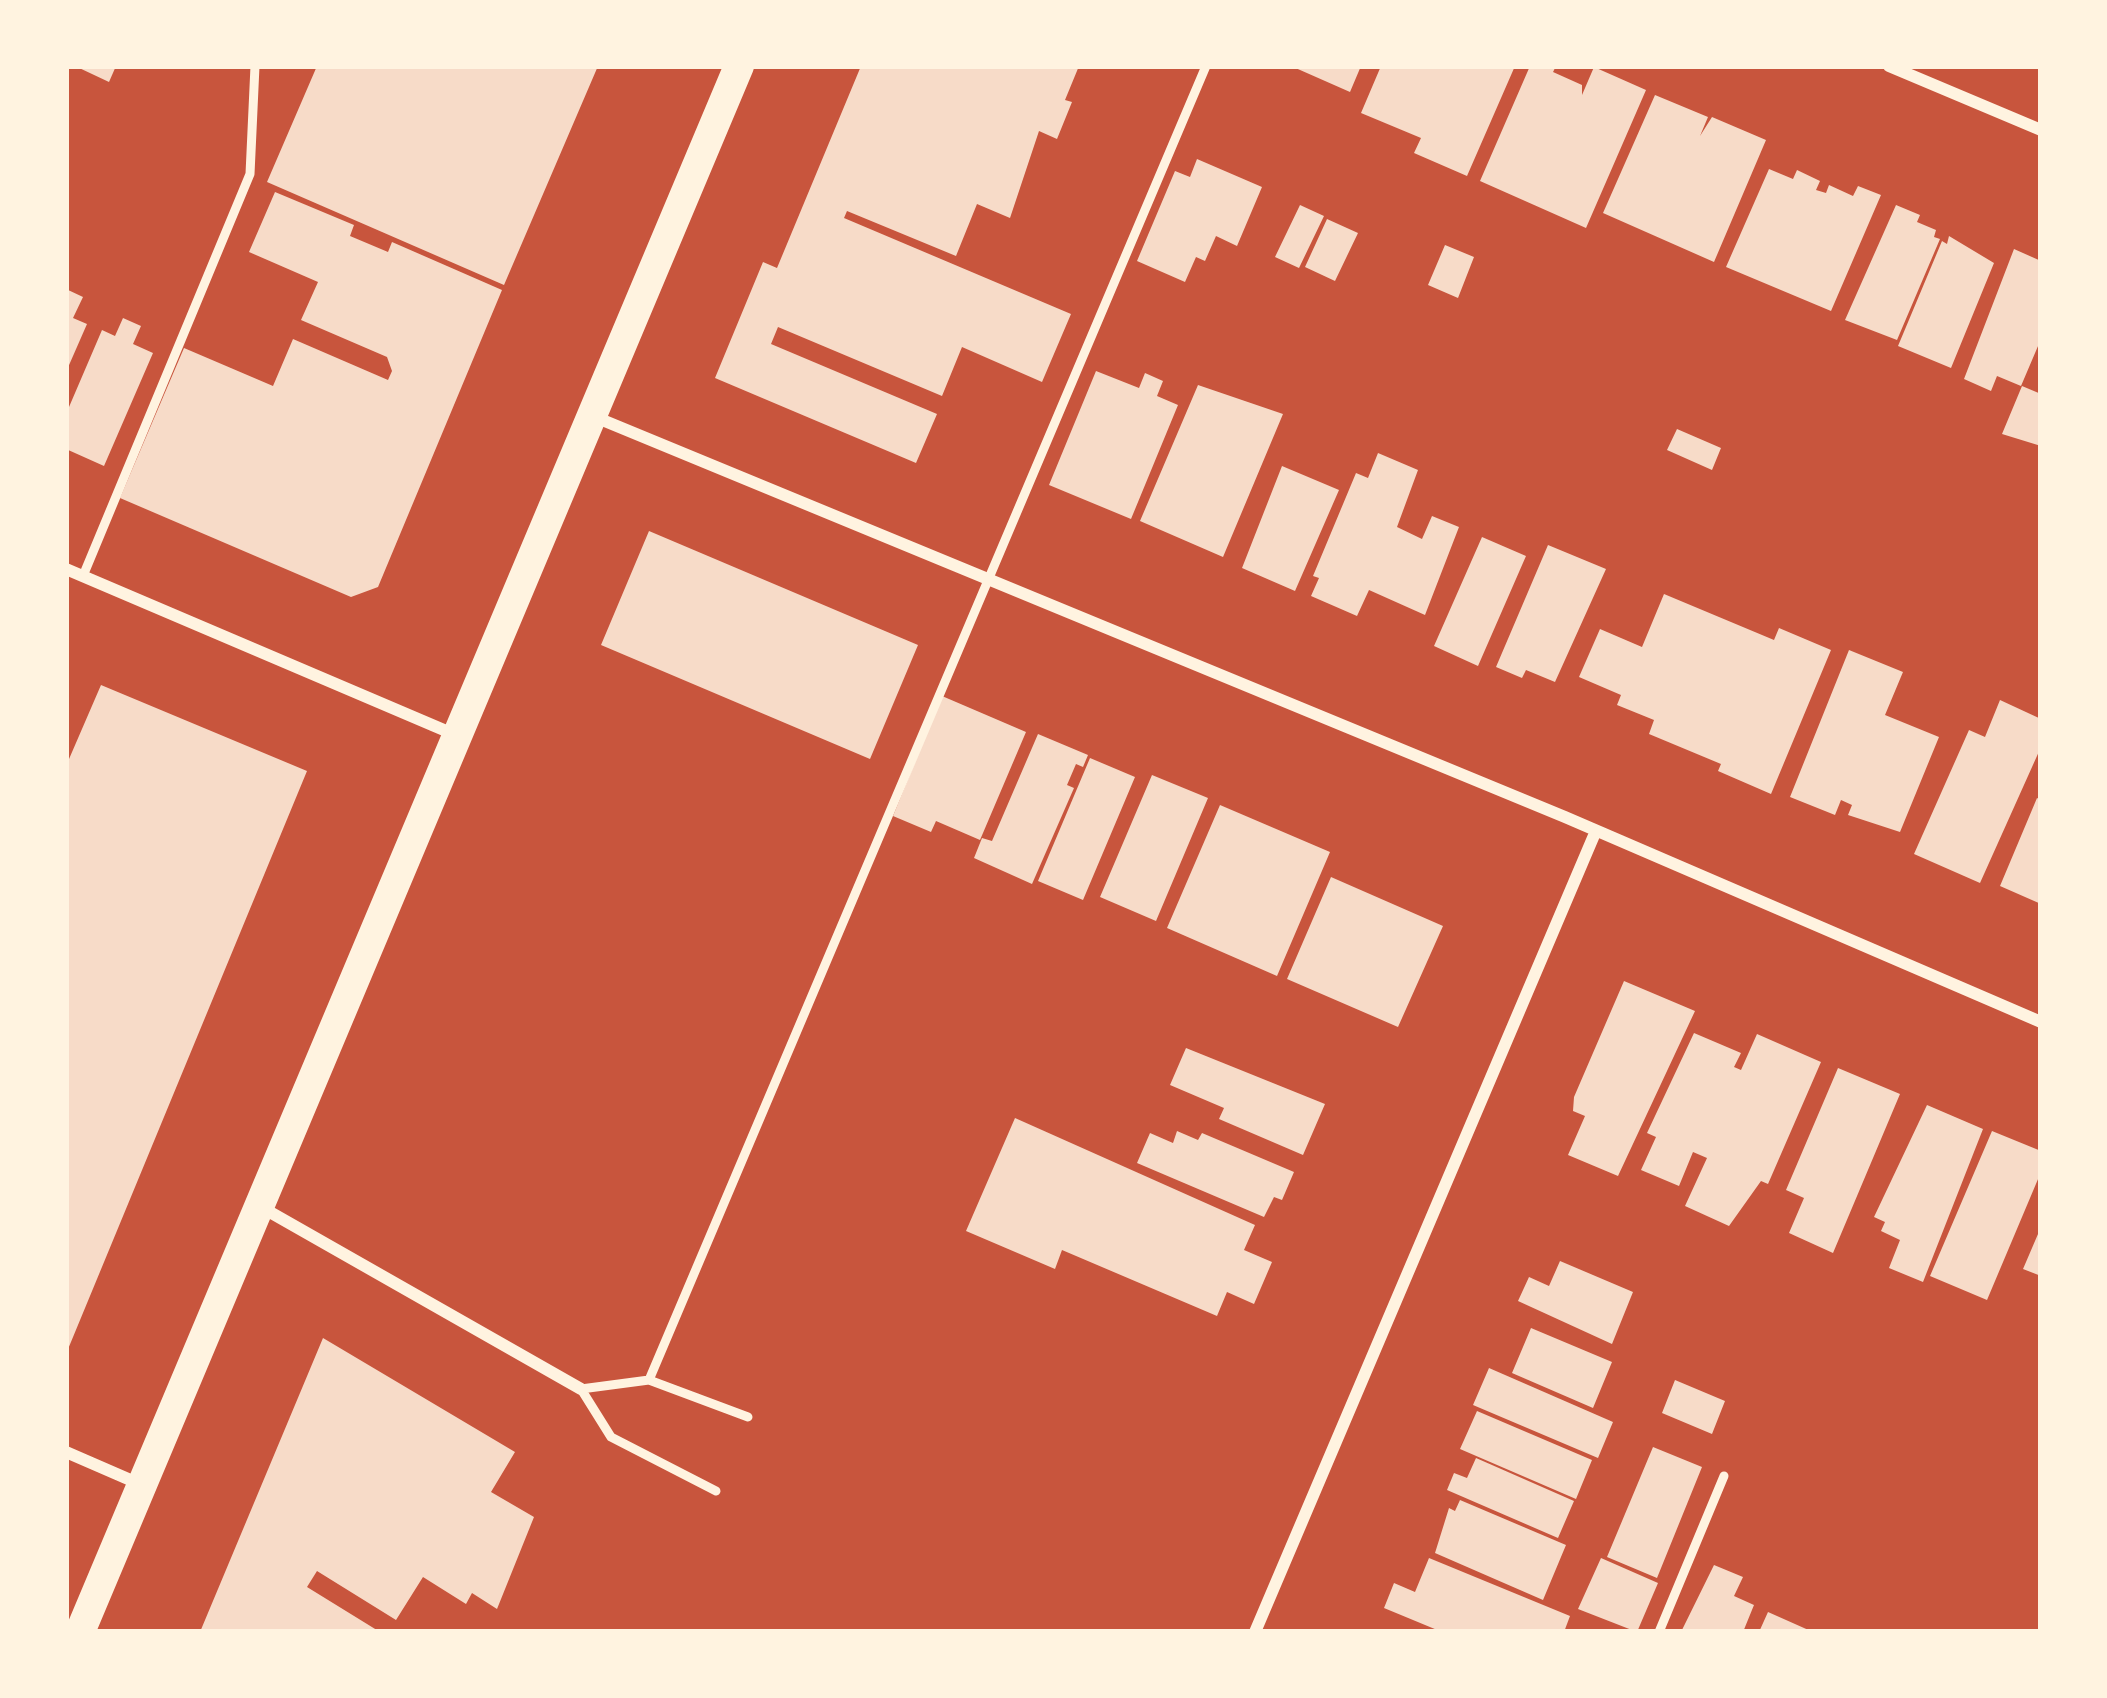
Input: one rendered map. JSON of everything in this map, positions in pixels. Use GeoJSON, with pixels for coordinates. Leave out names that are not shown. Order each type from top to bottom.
{"type":"FeatureCollection","features":[{"type":"Feature","properties":{"kind":"main road"},"geometry":{"type":"LineString","coordinates":[[80,1632],[739,66]]}},
{"type":"Feature","properties":{"kind":"street"},"geometry":{"type":"LineString","coordinates":[[1889,66],[2041,130]]}},
{"type":"Feature","properties":{"kind":"street"},"geometry":{"type":"LineString","coordinates":[[595,417],[991,578],[2041,1022]]}},
{"type":"Feature","properties":{"kind":"street"},"geometry":{"type":"LineString","coordinates":[[66,568],[459,736]]}},
{"type":"Feature","properties":{"kind":"street"},"geometry":{"type":"LineString","coordinates":[[1255,1632],[1595,833]]}},
{"type":"Feature","properties":{"kind":"street"},"geometry":{"type":"LineString","coordinates":[[260,1207],[581,1389]]}},
{"type":"Feature","properties":{"kind":"street"},"geometry":{"type":"LineString","coordinates":[[66,1453],[145,1486]]}},
{"type":"Feature","properties":{"kind":"lane"},"geometry":{"type":"LineString","coordinates":[[83,576],[250,174],[255,66]]}},
{"type":"Feature","properties":{"kind":"lane"},"geometry":{"type":"LineString","coordinates":[[649,1380],[1206,66]]}},
{"type":"Feature","properties":{"kind":"lane"},"geometry":{"type":"LineString","coordinates":[[716,1491],[611,1437],[581,1389],[649,1380],[748,1417]]}},
{"type":"Feature","properties":{"kind":"lane"},"geometry":{"type":"LineString","coordinates":[[1659,1632],[1724,1476]]}},
{"type":"Feature","properties":{"kind":"building"},"geometry":{"type":"Polygon","coordinates":[[[75,66],[116,66],[109,82],[75,66]]]}},
{"type":"Feature","properties":{"kind":"building"},"geometry":{"type":"Polygon","coordinates":[[[317,66],[598,66],[504,285],[267,182],[317,66]]]}},
{"type":"Feature","properties":{"kind":"building"},"geometry":{"type":"Polygon","coordinates":[[[861,66],[1079,66],[1065,100],[1072,102],[1057,139],[1039,131],[1010,218],[977,204],[956,256],[847,211],[844,218],[1071,314],[1042,382],[962,347],[942,396],[778,327],[771,344],[937,414],[916,463],[715,378],[763,262],[777,268],[861,66]]]}},
{"type":"Feature","properties":{"kind":"building"},"geometry":{"type":"Polygon","coordinates":[[[1291,66],[1361,66],[1350,92],[1291,66]]]}},
{"type":"Feature","properties":{"kind":"building"},"geometry":{"type":"Polygon","coordinates":[[[1381,66],[1515,66],[1467,176],[1414,153],[1421,138],[1361,113],[1381,66]]]}},
{"type":"Feature","properties":{"kind":"building"},"geometry":{"type":"Polygon","coordinates":[[[1530,66],[1556,66],[1553,72],[1582,85],[1582,95],[1594,67],[1646,90],[1586,228],[1480,181],[1530,66]]]}},
{"type":"Feature","properties":{"kind":"building"},"geometry":{"type":"Polygon","coordinates":[[[1655,95],[1708,117],[1700,136],[1712,117],[1766,140],[1714,262],[1603,213],[1655,95]]]}},
{"type":"Feature","properties":{"kind":"building"},"geometry":{"type":"Polygon","coordinates":[[[1197,159],[1262,187],[1237,246],[1216,236],[1205,261],[1196,257],[1185,282],[1137,261],[1175,171],[1190,177],[1197,159]]]}},
{"type":"Feature","properties":{"kind":"building"},"geometry":{"type":"Polygon","coordinates":[[[1769,169],[1793,179],[1797,170],[1820,181],[1816,190],[1826,193],[1829,185],[1853,196],[1858,186],[1881,195],[1831,311],[1726,267],[1769,169]]]}},
{"type":"Feature","properties":{"kind":"building"},"geometry":{"type":"Polygon","coordinates":[[[275,192],[354,225],[350,236],[388,252],[392,242],[502,290],[378,587],[351,597],[120,498],[184,348],[273,386],[293,339],[388,380],[392,371],[387,357],[301,320],[318,282],[249,252],[275,192]]]}},
{"type":"Feature","properties":{"kind":"building"},"geometry":{"type":"Polygon","coordinates":[[[1300,205],[1324,216],[1299,268],[1275,257],[1300,205]]]}},
{"type":"Feature","properties":{"kind":"building"},"geometry":{"type":"Polygon","coordinates":[[[1896,205],[1920,215],[1917,222],[1936,230],[1934,237],[1940,239],[1897,340],[1845,320],[1896,205]]]}},
{"type":"Feature","properties":{"kind":"building"},"geometry":{"type":"Polygon","coordinates":[[[1327,219],[1358,233],[1335,281],[1305,267],[1327,219]]]}},
{"type":"Feature","properties":{"kind":"building"},"geometry":{"type":"Polygon","coordinates":[[[1949,236],[1994,263],[1951,368],[1898,346],[1942,241],[1947,244],[1949,236]]]}},
{"type":"Feature","properties":{"kind":"building"},"geometry":{"type":"Polygon","coordinates":[[[1445,245],[1474,257],[1458,298],[1428,285],[1445,245]]]}},
{"type":"Feature","properties":{"kind":"building"},"geometry":{"type":"Polygon","coordinates":[[[2014,249],[2041,261],[2041,339],[2021,386],[1997,376],[1991,391],[1964,379],[2014,249]]]}},
{"type":"Feature","properties":{"kind":"building"},"geometry":{"type":"Polygon","coordinates":[[[66,289],[83,297],[73,318],[87,324],[66,372],[66,289]]]}},
{"type":"Feature","properties":{"kind":"building"},"geometry":{"type":"Polygon","coordinates":[[[123,318],[141,326],[133,344],[153,353],[104,466],[66,449],[66,414],[102,330],[115,336],[123,318]]]}},
{"type":"Feature","properties":{"kind":"building"},"geometry":{"type":"Polygon","coordinates":[[[1096,371],[1139,388],[1145,373],[1163,381],[1157,396],[1178,405],[1131,519],[1049,485],[1096,371]]]}},
{"type":"Feature","properties":{"kind":"building"},"geometry":{"type":"Polygon","coordinates":[[[1198,385],[1283,414],[1223,557],[1140,521],[1198,385]]]}},
{"type":"Feature","properties":{"kind":"building"},"geometry":{"type":"Polygon","coordinates":[[[2022,386],[2041,394],[2041,446],[2002,434],[2022,386]]]}},
{"type":"Feature","properties":{"kind":"building"},"geometry":{"type":"Polygon","coordinates":[[[1677,429],[1721,448],[1712,470],[1667,450],[1677,429]]]}},
{"type":"Feature","properties":{"kind":"building"},"geometry":{"type":"Polygon","coordinates":[[[1378,453],[1418,470],[1397,527],[1422,539],[1432,516],[1459,527],[1425,615],[1369,590],[1357,616],[1311,596],[1319,578],[1313,576],[1356,473],[1368,478],[1378,453]]]}},
{"type":"Feature","properties":{"kind":"building"},"geometry":{"type":"Polygon","coordinates":[[[1282,466],[1339,490],[1295,591],[1242,568],[1282,466]]]}},
{"type":"Feature","properties":{"kind":"building"},"geometry":{"type":"Polygon","coordinates":[[[649,531],[918,645],[870,759],[601,645],[649,531]]]}},
{"type":"Feature","properties":{"kind":"building"},"geometry":{"type":"Polygon","coordinates":[[[1482,537],[1526,556],[1478,666],[1434,646],[1482,537]]]}},
{"type":"Feature","properties":{"kind":"building"},"geometry":{"type":"Polygon","coordinates":[[[1548,545],[1606,569],[1555,682],[1526,670],[1522,678],[1496,667],[1548,545]]]}},
{"type":"Feature","properties":{"kind":"building"},"geometry":{"type":"Polygon","coordinates":[[[1664,594],[1774,640],[1779,628],[1831,650],[1771,794],[1718,771],[1721,764],[1649,734],[1654,720],[1617,705],[1621,695],[1579,677],[1600,629],[1642,647],[1664,594]]]}},
{"type":"Feature","properties":{"kind":"building"},"geometry":{"type":"Polygon","coordinates":[[[1849,650],[1903,672],[1885,715],[1939,737],[1900,832],[1848,815],[1852,805],[1841,800],[1835,815],[1790,797],[1849,650]]]}},
{"type":"Feature","properties":{"kind":"building"},"geometry":{"type":"Polygon","coordinates":[[[101,685],[307,771],[66,1354],[66,766],[101,685]]]}},
{"type":"Feature","properties":{"kind":"building"},"geometry":{"type":"Polygon","coordinates":[[[942,696],[1026,732],[980,840],[936,821],[931,832],[893,816],[942,696]]]}},
{"type":"Feature","properties":{"kind":"building"},"geometry":{"type":"Polygon","coordinates":[[[2000,700],[2041,719],[2041,747],[1980,883],[1914,854],[1969,730],[1985,737],[2000,700]]]}},
{"type":"Feature","properties":{"kind":"building"},"geometry":{"type":"Polygon","coordinates":[[[1038,734],[1088,755],[1083,767],[1076,764],[1067,785],[1074,788],[1032,884],[974,858],[982,838],[992,841],[1038,734]]]}},
{"type":"Feature","properties":{"kind":"building"},"geometry":{"type":"Polygon","coordinates":[[[1090,758],[1135,777],[1083,900],[1038,881],[1090,758]]]}},
{"type":"Feature","properties":{"kind":"building"},"geometry":{"type":"Polygon","coordinates":[[[1152,775],[1208,798],[1156,921],[1100,897],[1152,775]]]}},
{"type":"Feature","properties":{"kind":"building"},"geometry":{"type":"Polygon","coordinates":[[[2037,798],[2041,800],[2041,904],[2000,886],[2037,798]]]}},
{"type":"Feature","properties":{"kind":"building"},"geometry":{"type":"Polygon","coordinates":[[[1220,805],[1330,852],[1277,976],[1167,928],[1220,805]]]}},
{"type":"Feature","properties":{"kind":"building"},"geometry":{"type":"Polygon","coordinates":[[[1331,877],[1443,926],[1398,1027],[1287,979],[1331,877]]]}},
{"type":"Feature","properties":{"kind":"building"},"geometry":{"type":"Polygon","coordinates":[[[1624,981],[1695,1011],[1618,1176],[1568,1155],[1585,1116],[1573,1111],[1574,1097],[1624,981]]]}},
{"type":"Feature","properties":{"kind":"building"},"geometry":{"type":"Polygon","coordinates":[[[1694,1033],[1741,1053],[1734,1067],[1741,1070],[1757,1034],[1821,1062],[1768,1184],[1761,1181],[1729,1226],[1685,1206],[1707,1158],[1693,1152],[1679,1186],[1641,1170],[1656,1137],[1647,1133],[1694,1033]]]}},
{"type":"Feature","properties":{"kind":"building"},"geometry":{"type":"Polygon","coordinates":[[[1186,1048],[1325,1104],[1303,1155],[1219,1119],[1224,1108],[1170,1085],[1186,1048]]]}},
{"type":"Feature","properties":{"kind":"building"},"geometry":{"type":"Polygon","coordinates":[[[1838,1068],[1900,1094],[1833,1253],[1789,1233],[1804,1198],[1786,1190],[1838,1068]]]}},
{"type":"Feature","properties":{"kind":"building"},"geometry":{"type":"Polygon","coordinates":[[[1927,1105],[1983,1129],[1923,1282],[1889,1268],[1900,1240],[1881,1231],[1885,1222],[1874,1217],[1927,1105]]]}},
{"type":"Feature","properties":{"kind":"building"},"geometry":{"type":"Polygon","coordinates":[[[1015,1118],[1255,1225],[1244,1250],[1272,1262],[1254,1304],[1227,1292],[1217,1316],[1062,1250],[1055,1269],[966,1231],[1015,1118]]]}},
{"type":"Feature","properties":{"kind":"building"},"geometry":{"type":"Polygon","coordinates":[[[1177,1131],[1198,1140],[1202,1133],[1294,1172],[1282,1200],[1274,1197],[1264,1217],[1137,1163],[1150,1133],[1173,1143],[1177,1131]]]}},
{"type":"Feature","properties":{"kind":"building"},"geometry":{"type":"Polygon","coordinates":[[[1992,1131],[2041,1151],[2041,1172],[1987,1300],[1930,1276],[1992,1131]]]}},
{"type":"Feature","properties":{"kind":"building"},"geometry":{"type":"Polygon","coordinates":[[[2041,1227],[2041,1276],[2023,1269],[2041,1227]]]}},
{"type":"Feature","properties":{"kind":"building"},"geometry":{"type":"Polygon","coordinates":[[[1560,1261],[1633,1292],[1612,1344],[1518,1301],[1529,1277],[1549,1286],[1560,1261]]]}},
{"type":"Feature","properties":{"kind":"building"},"geometry":{"type":"Polygon","coordinates":[[[1531,1328],[1612,1362],[1593,1408],[1512,1373],[1531,1328]]]}},
{"type":"Feature","properties":{"kind":"building"},"geometry":{"type":"Polygon","coordinates":[[[323,1338],[515,1452],[491,1492],[534,1517],[497,1609],[472,1593],[466,1604],[423,1577],[396,1620],[317,1571],[307,1587],[380,1632],[200,1632],[323,1338]]]}},
{"type":"Feature","properties":{"kind":"building"},"geometry":{"type":"Polygon","coordinates":[[[1489,1368],[1613,1422],[1598,1458],[1473,1405],[1489,1368]]]}},
{"type":"Feature","properties":{"kind":"building"},"geometry":{"type":"Polygon","coordinates":[[[1675,1380],[1725,1401],[1712,1434],[1662,1413],[1675,1380]]]}},
{"type":"Feature","properties":{"kind":"building"},"geometry":{"type":"Polygon","coordinates":[[[1477,1411],[1592,1460],[1576,1499],[1460,1449],[1477,1411]]]}},
{"type":"Feature","properties":{"kind":"building"},"geometry":{"type":"Polygon","coordinates":[[[1653,1447],[1702,1467],[1657,1578],[1607,1557],[1653,1447]]]}},
{"type":"Feature","properties":{"kind":"building"},"geometry":{"type":"Polygon","coordinates":[[[1476,1458],[1574,1501],[1558,1538],[1447,1490],[1454,1473],[1467,1478],[1476,1458]]]}},
{"type":"Feature","properties":{"kind":"building"},"geometry":{"type":"Polygon","coordinates":[[[1460,1500],[1566,1545],[1543,1600],[1435,1553],[1449,1508],[1455,1511],[1460,1500]]]}},
{"type":"Feature","properties":{"kind":"building"},"geometry":{"type":"Polygon","coordinates":[[[1429,1558],[1570,1616],[1564,1632],[1442,1632],[1384,1608],[1394,1583],[1415,1592],[1429,1558]]]}},
{"type":"Feature","properties":{"kind":"building"},"geometry":{"type":"Polygon","coordinates":[[[1601,1558],[1658,1583],[1637,1632],[1578,1609],[1601,1558]]]}},
{"type":"Feature","properties":{"kind":"building"},"geometry":{"type":"Polygon","coordinates":[[[1714,1565],[1743,1577],[1734,1596],[1754,1605],[1743,1632],[1681,1632],[1714,1565]]]}},
{"type":"Feature","properties":{"kind":"building"},"geometry":{"type":"Polygon","coordinates":[[[1768,1612],[1813,1632],[1759,1632],[1768,1612]]]}}]}
